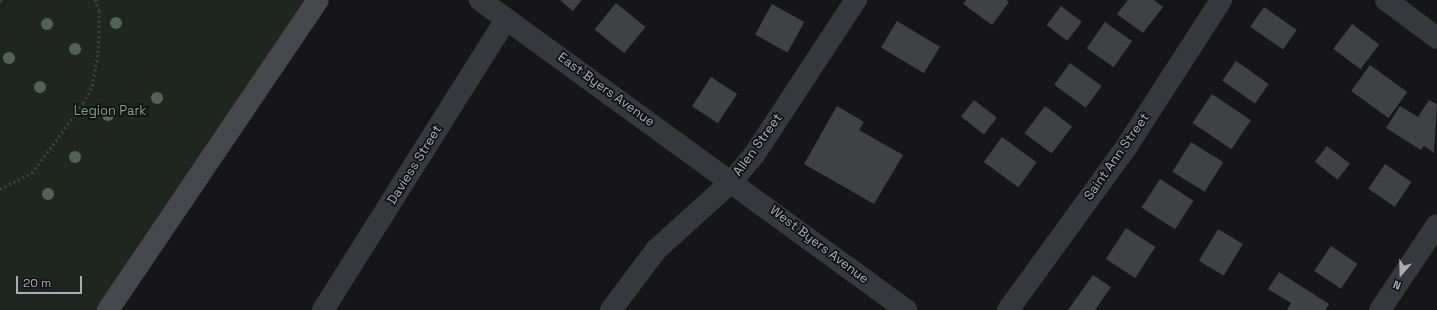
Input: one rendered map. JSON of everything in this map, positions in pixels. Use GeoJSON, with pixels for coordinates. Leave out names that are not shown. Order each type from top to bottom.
{"type":"FeatureCollection","features":[{"type":"Feature","properties":{"kind":"street"},"geometry":{"type":"LineString","coordinates":[[108,310],[318,0]]}},
{"type":"Feature","properties":{"kind":"street","name":"East Byers Avenue"},"geometry":{"type":"LineString","coordinates":[[481,0],[732,181]]}},
{"type":"Feature","properties":{"kind":"street","name":"Allen Street"},"geometry":{"type":"LineString","coordinates":[[611,310],[656,250],[732,181],[754,155],[856,0]]}},
{"type":"Feature","properties":{"kind":"street","name":"Saint Ann Street"},"geometry":{"type":"LineString","coordinates":[[1008,310],[1126,146],[1221,0]]}},
{"type":"Feature","properties":{"kind":"street"},"geometry":{"type":"LineString","coordinates":[[1386,0],[1437,38]]}},
{"type":"Feature","properties":{"kind":"street","name":"Daviess Street"},"geometry":{"type":"LineString","coordinates":[[323,310],[506,19]]}},
{"type":"Feature","properties":{"kind":"street","name":"West Byers Avenue"},"geometry":{"type":"LineString","coordinates":[[732,181],[906,310]]}},
{"type":"Feature","properties":{"kind":"street"},"geometry":{"type":"LineString","coordinates":[[1380,310],[1437,225]]}},
{"type":"Feature","properties":{"kind":"path"},"geometry":{"type":"LineString","coordinates":[[0,1],[4,0]]}},
{"type":"Feature","properties":{"kind":"path"},"geometry":{"type":"LineString","coordinates":[[0,189],[32,173],[83,103],[92,86],[98,53],[99,10],[95,0]]}},
{"type":"Feature","properties":{"kind":"green space","name":"Legion Park"},"geometry":{"type":"Polygon","coordinates":[[[0,0],[318,0],[108,310],[0,310],[0,0]]]}},
{"type":"Feature","properties":{"kind":"building"},"geometry":{"type":"Polygon","coordinates":[[[560,0],[582,0],[573,11],[560,0]]]}},
{"type":"Feature","properties":{"kind":"building"},"geometry":{"type":"Polygon","coordinates":[[[966,0],[1006,0],[1009,2],[992,25],[963,4],[966,0]]]}},
{"type":"Feature","properties":{"kind":"building"},"geometry":{"type":"Polygon","coordinates":[[[1128,0],[1154,0],[1163,7],[1143,33],[1117,14],[1128,0]]]}},
{"type":"Feature","properties":{"kind":"building"},"geometry":{"type":"Polygon","coordinates":[[[616,3],[646,27],[624,53],[595,29],[616,3]]]}},
{"type":"Feature","properties":{"kind":"building"},"geometry":{"type":"Polygon","coordinates":[[[772,4],[804,22],[787,53],[755,35],[772,4]]]}},
{"type":"Feature","properties":{"kind":"building"},"geometry":{"type":"Polygon","coordinates":[[[1061,6],[1082,22],[1067,41],[1047,25],[1061,6]]]}},
{"type":"Feature","properties":{"kind":"building"},"geometry":{"type":"Polygon","coordinates":[[[1264,7],[1297,30],[1283,50],[1250,27],[1264,7]]]}},
{"type":"Feature","properties":{"kind":"building"},"geometry":{"type":"Polygon","coordinates":[[[897,21],[940,47],[924,73],[881,48],[897,21]]]}},
{"type":"Feature","properties":{"kind":"building"},"geometry":{"type":"Polygon","coordinates":[[[1105,22],[1132,41],[1114,67],[1087,48],[1105,22]]]}},
{"type":"Feature","properties":{"kind":"building"},"geometry":{"type":"Polygon","coordinates":[[[1352,24],[1379,44],[1360,69],[1333,49],[1352,24]]]}},
{"type":"Feature","properties":{"kind":"building"},"geometry":{"type":"Polygon","coordinates":[[[1236,61],[1269,84],[1255,104],[1222,81],[1236,61]]]}},
{"type":"Feature","properties":{"kind":"building"},"geometry":{"type":"Polygon","coordinates":[[[1070,63],[1102,86],[1086,108],[1054,85],[1070,63]]]}},
{"type":"Feature","properties":{"kind":"building"},"geometry":{"type":"Polygon","coordinates":[[[1370,65],[1407,92],[1388,118],[1351,91],[1370,65]]]}},
{"type":"Feature","properties":{"kind":"building"},"geometry":{"type":"Polygon","coordinates":[[[711,77],[737,94],[718,123],[692,106],[711,77]]]}},
{"type":"Feature","properties":{"kind":"building"},"geometry":{"type":"Polygon","coordinates":[[[1212,94],[1251,120],[1231,149],[1192,123],[1212,94]]]}},
{"type":"Feature","properties":{"kind":"building"},"geometry":{"type":"Polygon","coordinates":[[[974,100],[997,118],[984,134],[961,117],[974,100]]]}},
{"type":"Feature","properties":{"kind":"building"},"geometry":{"type":"Polygon","coordinates":[[[1429,100],[1437,104],[1434,153],[1424,146],[1421,150],[1386,128],[1400,106],[1418,117],[1429,100]]]}},
{"type":"Feature","properties":{"kind":"building"},"geometry":{"type":"Polygon","coordinates":[[[837,106],[864,122],[859,130],[903,155],[874,204],[804,164],[837,106]]]}},
{"type":"Feature","properties":{"kind":"building"},"geometry":{"type":"Polygon","coordinates":[[[1045,106],[1072,126],[1052,154],[1025,133],[1045,106]]]}},
{"type":"Feature","properties":{"kind":"building"},"geometry":{"type":"Polygon","coordinates":[[[1002,137],[1037,162],[1019,187],[984,162],[1002,137]]]}},
{"type":"Feature","properties":{"kind":"building"},"geometry":{"type":"Polygon","coordinates":[[[1191,142],[1223,162],[1205,192],[1172,172],[1191,142]]]}},
{"type":"Feature","properties":{"kind":"building"},"geometry":{"type":"Polygon","coordinates":[[[1327,146],[1350,164],[1338,180],[1315,162],[1327,146]]]}},
{"type":"Feature","properties":{"kind":"building"},"geometry":{"type":"Polygon","coordinates":[[[1385,164],[1412,182],[1395,207],[1368,189],[1385,164]]]}},
{"type":"Feature","properties":{"kind":"building"},"geometry":{"type":"Polygon","coordinates":[[[1160,179],[1194,201],[1175,229],[1141,208],[1160,179]]]}},
{"type":"Feature","properties":{"kind":"building"},"geometry":{"type":"Polygon","coordinates":[[[1126,228],[1155,247],[1135,278],[1106,259],[1126,228]]]}},
{"type":"Feature","properties":{"kind":"building"},"geometry":{"type":"Polygon","coordinates":[[[1218,229],[1243,244],[1224,276],[1199,261],[1218,229]]]}},
{"type":"Feature","properties":{"kind":"building"},"geometry":{"type":"Polygon","coordinates":[[[1331,246],[1358,264],[1341,289],[1314,271],[1331,246]]]}},
{"type":"Feature","properties":{"kind":"building"},"geometry":{"type":"Polygon","coordinates":[[[1279,272],[1329,304],[1325,310],[1287,310],[1291,303],[1268,289],[1279,272]]]}},
{"type":"Feature","properties":{"kind":"building"},"geometry":{"type":"Polygon","coordinates":[[[1093,275],[1111,287],[1095,310],[1068,310],[1093,275]]]}}]}
